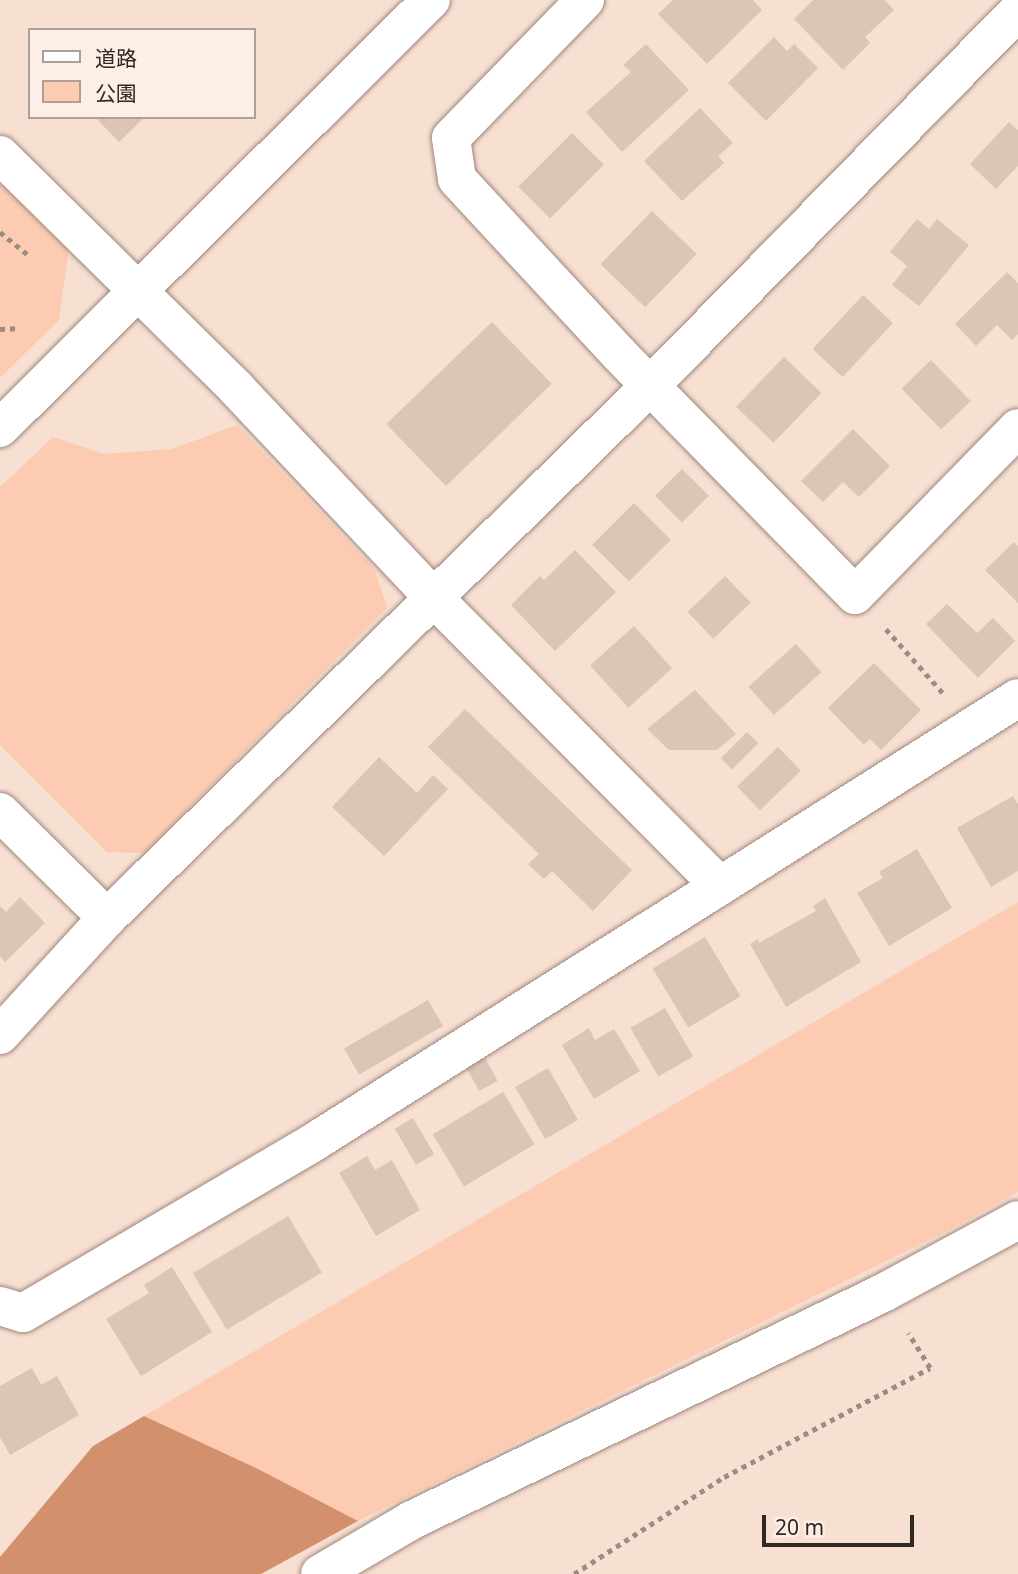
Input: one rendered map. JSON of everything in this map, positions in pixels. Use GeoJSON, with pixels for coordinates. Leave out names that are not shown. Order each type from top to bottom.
{"type":"FeatureCollection","features":[{"type":"Feature","properties":{"kind":"street"},"geometry":{"type":"LineString","coordinates":[[0,428],[431,0]]}},
{"type":"Feature","properties":{"kind":"street"},"geometry":{"type":"LineString","coordinates":[[585,0],[451,138],[457,179],[619,354],[652,384],[855,594],[1018,428]]}},
{"type":"Feature","properties":{"kind":"street"},"geometry":{"type":"LineString","coordinates":[[0,1035],[107,918],[652,384],[1018,11]]}},
{"type":"Feature","properties":{"kind":"street"},"geometry":{"type":"LineString","coordinates":[[0,155],[236,388],[434,598],[720,886]]}},
{"type":"Feature","properties":{"kind":"street"},"geometry":{"type":"LineString","coordinates":[[0,1306],[23,1313],[314,1142],[974,729],[1018,698]]}},
{"type":"Feature","properties":{"kind":"street"},"geometry":{"type":"LineString","coordinates":[[0,812],[107,918]]}},
{"type":"Feature","properties":{"kind":"street"},"geometry":{"type":"LineString","coordinates":[[320,1574],[412,1520],[883,1293],[1018,1220]]}},
{"type":"Feature","properties":{"kind":"path"},"geometry":{"type":"LineString","coordinates":[[0,232],[28,255]]}},
{"type":"Feature","properties":{"kind":"path"},"geometry":{"type":"LineString","coordinates":[[0,329],[19,328]]}},
{"type":"Feature","properties":{"kind":"path"},"geometry":{"type":"LineString","coordinates":[[855,594],[974,729]]}},
{"type":"Feature","properties":{"kind":"path"},"geometry":{"type":"LineString","coordinates":[[574,1574],[724,1478],[930,1368],[883,1293]]}},
{"type":"Feature","properties":{"kind":"green space"},"geometry":{"type":"Polygon","coordinates":[[[0,183],[69,249],[59,320],[0,378],[0,183]]]}},
{"type":"Feature","properties":{"kind":"green space"},"geometry":{"type":"Polygon","coordinates":[[[237,425],[374,568],[387,608],[144,853],[107,852],[0,745],[0,487],[53,437],[104,454],[172,449],[237,425]]]}},
{"type":"Feature","properties":{"kind":"green space"},"geometry":{"type":"Polygon","coordinates":[[[1018,902],[1018,1192],[955,1227],[358,1521],[258,1469],[144,1416],[1018,902]]]}},
{"type":"Feature","properties":{"kind":"shaded area"},"geometry":{"type":"Polygon","coordinates":[[[144,1416],[258,1469],[358,1521],[261,1574],[0,1574],[0,1557],[93,1446],[144,1416]]]}},
{"type":"Feature","properties":{"kind":"building"},"geometry":{"type":"Polygon","coordinates":[[[673,0],[753,0],[762,10],[707,64],[658,14],[673,0]]]}},
{"type":"Feature","properties":{"kind":"building"},"geometry":{"type":"Polygon","coordinates":[[[813,0],[885,0],[894,10],[865,37],[870,43],[843,70],[794,19],[813,0]]]}},
{"type":"Feature","properties":{"kind":"building"},"geometry":{"type":"Polygon","coordinates":[[[774,37],[787,51],[794,44],[818,68],[766,121],[728,83],[774,37]]]}},
{"type":"Feature","properties":{"kind":"building"},"geometry":{"type":"Polygon","coordinates":[[[646,44],[689,90],[622,152],[586,112],[631,72],[623,65],[646,44]]]}},
{"type":"Feature","properties":{"kind":"building"},"geometry":{"type":"Polygon","coordinates":[[[700,108],[733,143],[718,156],[724,163],[682,201],[644,161],[700,108]]]}},
{"type":"Feature","properties":{"kind":"building"},"geometry":{"type":"Polygon","coordinates":[[[97,119],[143,119],[119,142],[97,119]]]}},
{"type":"Feature","properties":{"kind":"building"},"geometry":{"type":"Polygon","coordinates":[[[1009,122],[1018,130],[1018,166],[996,189],[970,164],[1009,122]]]}},
{"type":"Feature","properties":{"kind":"building"},"geometry":{"type":"Polygon","coordinates":[[[572,133],[604,165],[550,219],[518,187],[572,133]]]}},
{"type":"Feature","properties":{"kind":"building"},"geometry":{"type":"Polygon","coordinates":[[[652,211],[697,254],[645,307],[601,264],[652,211]]]}},
{"type":"Feature","properties":{"kind":"building"},"geometry":{"type":"Polygon","coordinates":[[[917,219],[929,229],[937,219],[969,245],[919,306],[892,285],[907,266],[890,252],[917,219]]]}},
{"type":"Feature","properties":{"kind":"building"},"geometry":{"type":"Polygon","coordinates":[[[1007,272],[1018,283],[1018,334],[1012,340],[997,325],[976,346],[955,324],[1007,272]]]}},
{"type":"Feature","properties":{"kind":"building"},"geometry":{"type":"Polygon","coordinates":[[[863,295],[893,323],[843,377],[813,349],[863,295]]]}},
{"type":"Feature","properties":{"kind":"building"},"geometry":{"type":"Polygon","coordinates":[[[492,322],[552,384],[446,486],[386,424],[492,322]]]}},
{"type":"Feature","properties":{"kind":"building"},"geometry":{"type":"Polygon","coordinates":[[[784,357],[821,393],[773,443],[736,407],[784,357]]]}},
{"type":"Feature","properties":{"kind":"building"},"geometry":{"type":"Polygon","coordinates":[[[931,360],[971,401],[941,429],[902,388],[931,360]]]}},
{"type":"Feature","properties":{"kind":"building"},"geometry":{"type":"Polygon","coordinates":[[[853,429],[890,466],[859,497],[843,482],[823,502],[801,481],[853,429]]]}},
{"type":"Feature","properties":{"kind":"building"},"geometry":{"type":"Polygon","coordinates":[[[682,469],[709,496],[682,523],[655,496],[682,469]]]}},
{"type":"Feature","properties":{"kind":"building"},"geometry":{"type":"Polygon","coordinates":[[[634,503],[671,540],[629,581],[592,545],[634,503]]]}},
{"type":"Feature","properties":{"kind":"building"},"geometry":{"type":"Polygon","coordinates":[[[1014,542],[1018,546],[1018,603],[985,570],[1014,542]]]}},
{"type":"Feature","properties":{"kind":"building"},"geometry":{"type":"Polygon","coordinates":[[[575,550],[616,592],[555,651],[511,605],[540,576],[544,580],[575,550]]]}},
{"type":"Feature","properties":{"kind":"building"},"geometry":{"type":"Polygon","coordinates":[[[725,576],[751,603],[713,639],[688,612],[725,576]]]}},
{"type":"Feature","properties":{"kind":"building"},"geometry":{"type":"Polygon","coordinates":[[[947,604],[977,633],[993,618],[1015,641],[978,678],[926,624],[947,604]]]}},
{"type":"Feature","properties":{"kind":"building"},"geometry":{"type":"Polygon","coordinates":[[[634,626],[672,668],[628,708],[590,665],[634,626]]]}},
{"type":"Feature","properties":{"kind":"building"},"geometry":{"type":"Polygon","coordinates":[[[796,644],[821,672],[774,715],[748,687],[796,644]]]}},
{"type":"Feature","properties":{"kind":"building"},"geometry":{"type":"Polygon","coordinates":[[[874,663],[921,710],[881,750],[870,739],[864,745],[828,708],[874,663]]]}},
{"type":"Feature","properties":{"kind":"building"},"geometry":{"type":"Polygon","coordinates":[[[695,690],[736,734],[717,750],[669,750],[647,729],[695,690]]]}},
{"type":"Feature","properties":{"kind":"building"},"geometry":{"type":"Polygon","coordinates":[[[465,709],[632,870],[593,911],[552,871],[544,879],[528,864],[539,854],[428,747],[465,709]]]}},
{"type":"Feature","properties":{"kind":"building"},"geometry":{"type":"Polygon","coordinates":[[[747,732],[758,743],[732,769],[721,758],[747,732]]]}},
{"type":"Feature","properties":{"kind":"building"},"geometry":{"type":"Polygon","coordinates":[[[778,747],[801,771],[760,810],[737,787],[778,747]]]}},
{"type":"Feature","properties":{"kind":"building"},"geometry":{"type":"Polygon","coordinates":[[[379,757],[417,793],[433,775],[448,789],[384,856],[332,807],[379,757]]]}},
{"type":"Feature","properties":{"kind":"building"},"geometry":{"type":"Polygon","coordinates":[[[1013,796],[1018,804],[1018,871],[991,887],[957,828],[1013,796]]]}},
{"type":"Feature","properties":{"kind":"building"},"geometry":{"type":"Polygon","coordinates":[[[917,849],[952,908],[889,946],[857,893],[883,878],[879,872],[917,849]]]}},
{"type":"Feature","properties":{"kind":"building"},"geometry":{"type":"Polygon","coordinates":[[[20,897],[45,923],[5,962],[0,956],[0,906],[6,912],[20,897]]]}},
{"type":"Feature","properties":{"kind":"building"},"geometry":{"type":"Polygon","coordinates":[[[825,898],[861,962],[786,1007],[750,944],[758,939],[759,943],[816,911],[813,906],[825,898]]]}},
{"type":"Feature","properties":{"kind":"building"},"geometry":{"type":"Polygon","coordinates":[[[705,937],[741,996],[688,1028],[653,968],[705,937]]]}},
{"type":"Feature","properties":{"kind":"building"},"geometry":{"type":"Polygon","coordinates":[[[428,1000],[443,1026],[359,1074],[344,1048],[428,1000]]]}},
{"type":"Feature","properties":{"kind":"building"},"geometry":{"type":"Polygon","coordinates":[[[665,1008],[693,1056],[658,1076],[630,1028],[665,1008]]]}},
{"type":"Feature","properties":{"kind":"building"},"geometry":{"type":"Polygon","coordinates":[[[589,1028],[595,1040],[614,1029],[640,1071],[594,1099],[562,1045],[589,1028]]]}},
{"type":"Feature","properties":{"kind":"building"},"geometry":{"type":"Polygon","coordinates":[[[485,1058],[498,1081],[479,1091],[467,1068],[485,1058]]]}},
{"type":"Feature","properties":{"kind":"building"},"geometry":{"type":"Polygon","coordinates":[[[548,1068],[578,1120],[545,1139],[515,1087],[548,1068]]]}},
{"type":"Feature","properties":{"kind":"building"},"geometry":{"type":"Polygon","coordinates":[[[503,1092],[534,1144],[464,1187],[433,1134],[503,1092]]]}},
{"type":"Feature","properties":{"kind":"building"},"geometry":{"type":"Polygon","coordinates":[[[413,1118],[434,1154],[416,1165],[395,1128],[413,1118]]]}},
{"type":"Feature","properties":{"kind":"building"},"geometry":{"type":"Polygon","coordinates":[[[367,1156],[375,1170],[392,1160],[420,1210],[376,1236],[339,1173],[367,1156]]]}},
{"type":"Feature","properties":{"kind":"building"},"geometry":{"type":"Polygon","coordinates":[[[288,1216],[322,1273],[227,1330],[193,1273],[288,1216]]]}},
{"type":"Feature","properties":{"kind":"building"},"geometry":{"type":"Polygon","coordinates":[[[172,1267],[212,1332],[141,1376],[106,1319],[149,1293],[144,1285],[172,1267]]]}},
{"type":"Feature","properties":{"kind":"building"},"geometry":{"type":"Polygon","coordinates":[[[32,1368],[41,1385],[57,1376],[79,1415],[10,1455],[0,1437],[0,1386],[32,1368]]]}}]}
